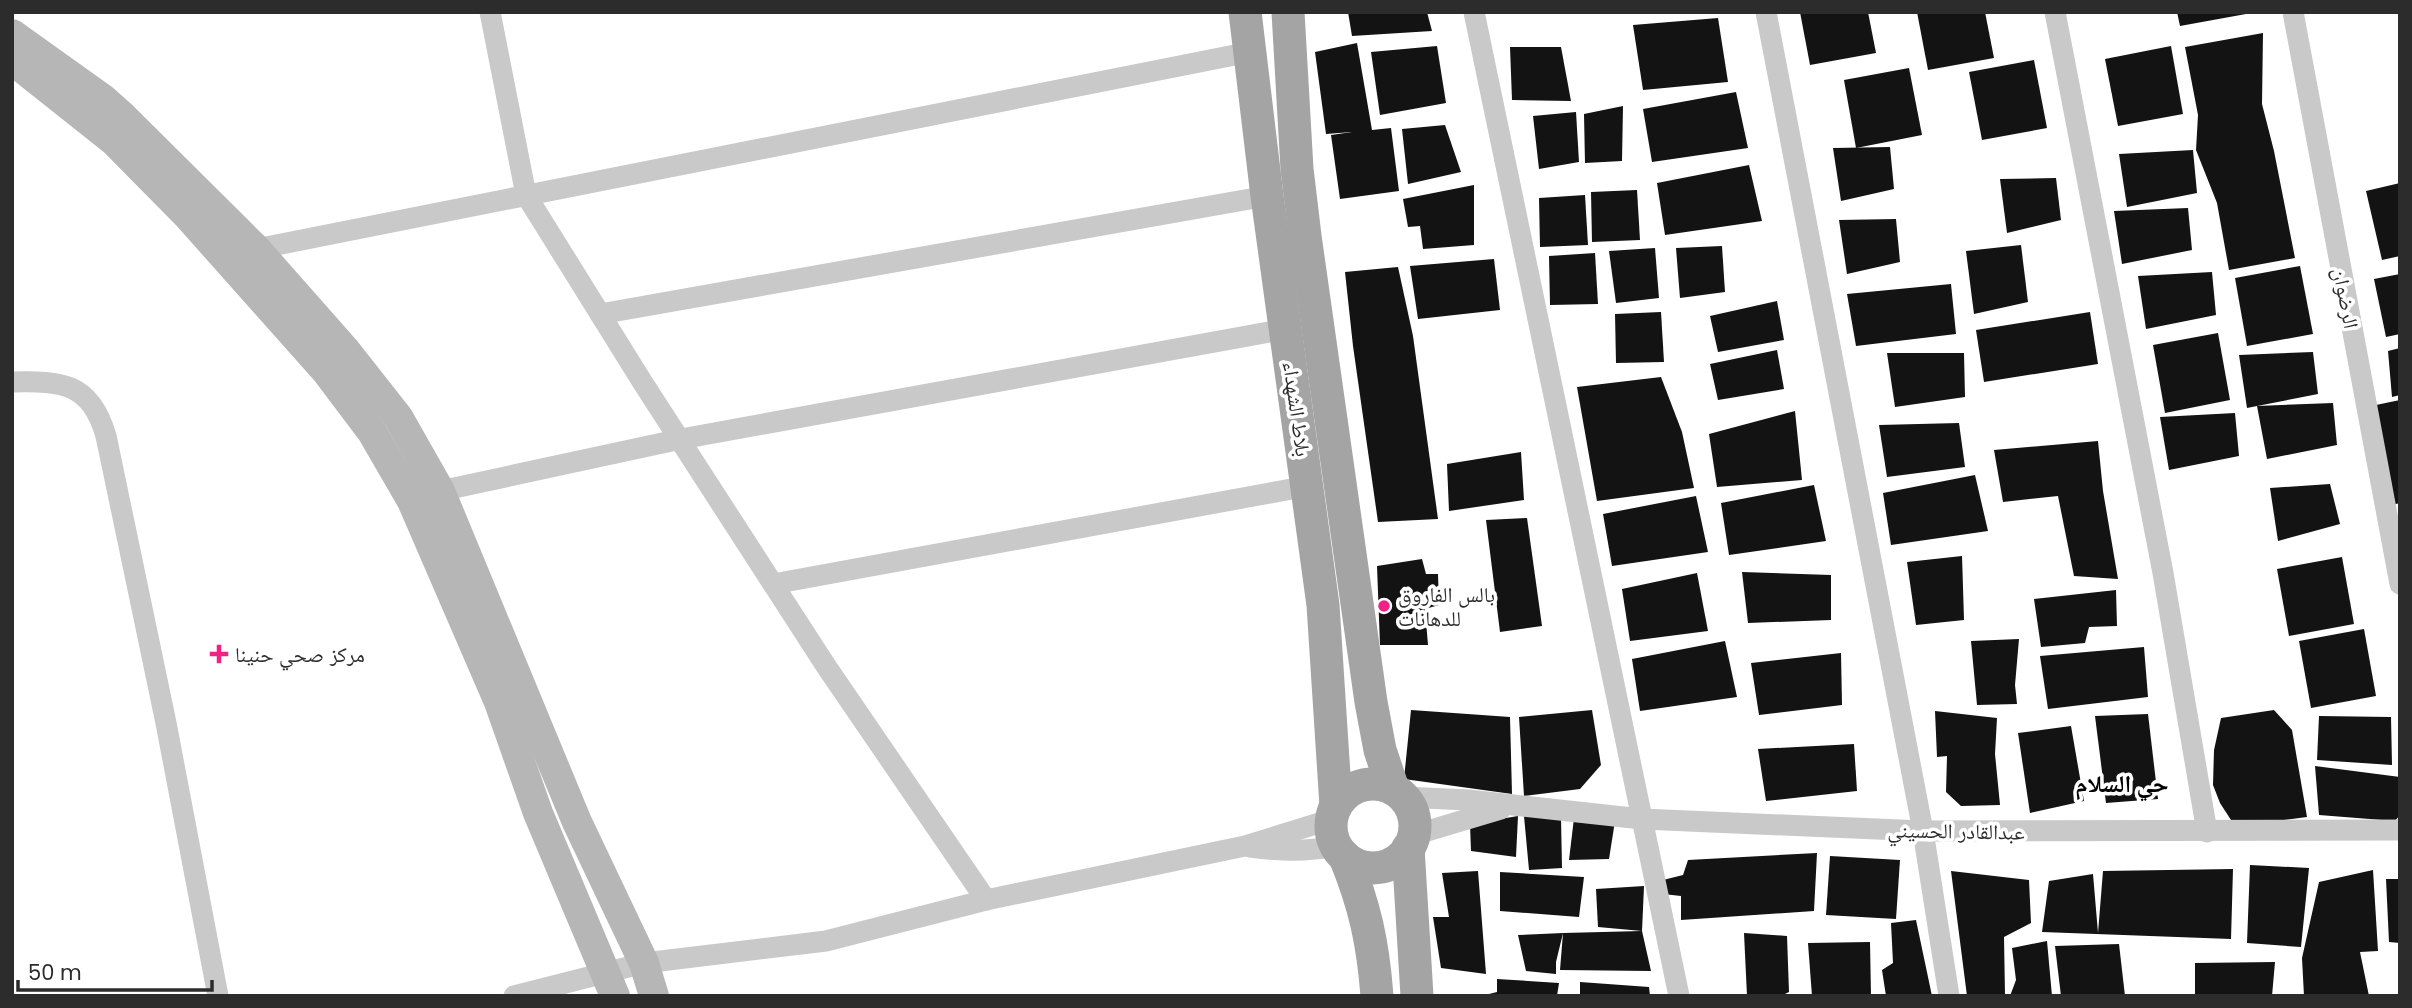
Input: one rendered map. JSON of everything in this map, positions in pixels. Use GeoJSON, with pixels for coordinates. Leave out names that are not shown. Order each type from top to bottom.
{"type":"FeatureCollection","features":[{"type":"Feature","properties":{"kind":"main road","name":"بلاط الشهداء"},"geometry":{"type":"LineString","coordinates":[[1245,12],[1267,196],[1323,605],[1337,832],[1361,894],[1370,935],[1377,996]]}},
{"type":"Feature","properties":{"kind":"main road","name":"بلاط الشهداء"},"geometry":{"type":"LineString","coordinates":[[1288,12],[1297,169],[1304,236],[1371,702],[1380,750],[1398,793]]}},
{"type":"Feature","properties":{"kind":"main road"},"geometry":{"type":"LineString","coordinates":[[12,34],[103,99],[256,249],[379,391],[404,427],[440,491],[577,822],[644,963],[654,996]]}},
{"type":"Feature","properties":{"kind":"main road"},"geometry":{"type":"LineString","coordinates":[[12,60],[114,141],[188,216],[326,371],[372,432],[412,501],[499,702],[538,813],[611,985]]}},
{"type":"Feature","properties":{"kind":"main road"},"geometry":{"type":"LineString","coordinates":[[1411,841],[1399,859],[1379,867],[1357,865],[1337,832],[1344,796],[1354,788],[1380,784],[1398,793],[1411,807],[1415,820],[1411,841],[1417,996]]}},
{"type":"Feature","properties":{"kind":"street"},"geometry":{"type":"LineString","coordinates":[[490,12],[526,195],[773,584],[986,900]]}},
{"type":"Feature","properties":{"kind":"street"},"geometry":{"type":"LineString","coordinates":[[1474,12],[1679,996]]}},
{"type":"Feature","properties":{"kind":"street"},"geometry":{"type":"LineString","coordinates":[[1766,12],[1923,831],[1950,996]]}},
{"type":"Feature","properties":{"kind":"street"},"geometry":{"type":"LineString","coordinates":[[2055,12],[2163,573],[2207,832]]}},
{"type":"Feature","properties":{"kind":"street","name":"الرضوان"},"geometry":{"type":"LineString","coordinates":[[2293,12],[2400,584]]}},
{"type":"Feature","properties":{"kind":"street"},"geometry":{"type":"LineString","coordinates":[[256,249],[1250,52]]}},
{"type":"Feature","properties":{"kind":"street"},"geometry":{"type":"LineString","coordinates":[[600,314],[1267,196]]}},
{"type":"Feature","properties":{"kind":"street"},"geometry":{"type":"LineString","coordinates":[[440,491],[681,439],[1286,329]]}},
{"type":"Feature","properties":{"kind":"street"},"geometry":{"type":"LineString","coordinates":[[12,382],[46,381],[66,385],[79,393],[99,414],[106,436],[166,723],[218,996]]}},
{"type":"Feature","properties":{"kind":"street"},"geometry":{"type":"LineString","coordinates":[[773,584],[1308,486]]}},
{"type":"Feature","properties":{"kind":"street","name":"عبدالقادر الحسيني"},"geometry":{"type":"LineString","coordinates":[[1398,793],[1642,819],[1923,831],[2400,830]]}},
{"type":"Feature","properties":{"kind":"street","name":"عبدالقادر الحسيني"},"geometry":{"type":"LineString","coordinates":[[1411,841],[1514,806]]}},
{"type":"Feature","properties":{"kind":"street"},"geometry":{"type":"LineString","coordinates":[[514,996],[611,985],[644,963],[826,941],[986,900],[1245,846],[1337,832]]}},
{"type":"Feature","properties":{"kind":"building"},"geometry":{"type":"Polygon","coordinates":[[[1348,12],[1427,12],[1432,31],[1352,36],[1348,12]]]}},
{"type":"Feature","properties":{"kind":"building"},"geometry":{"type":"Polygon","coordinates":[[[1800,12],[1868,12],[1876,53],[1810,65],[1800,12]]]}},
{"type":"Feature","properties":{"kind":"building"},"geometry":{"type":"Polygon","coordinates":[[[1917,12],[1985,12],[1994,58],[1928,70],[1917,12]]]}},
{"type":"Feature","properties":{"kind":"building"},"geometry":{"type":"Polygon","coordinates":[[[2177,12],[2246,12],[2246,14],[2180,26],[2177,12]]]}},
{"type":"Feature","properties":{"kind":"building"},"geometry":{"type":"Polygon","coordinates":[[[1718,18],[1728,82],[1643,90],[1633,25],[1718,18]]]}},
{"type":"Feature","properties":{"kind":"building"},"geometry":{"type":"Polygon","coordinates":[[[2263,33],[2262,104],[2295,258],[2229,270],[2217,203],[2196,150],[2198,115],[2185,47],[2263,33]]]}},
{"type":"Feature","properties":{"kind":"building"},"geometry":{"type":"Polygon","coordinates":[[[1357,43],[1372,130],[1391,128],[1399,191],[1340,199],[1331,135],[1352,132],[1326,134],[1315,52],[1357,43]]]}},
{"type":"Feature","properties":{"kind":"building"},"geometry":{"type":"Polygon","coordinates":[[[1437,46],[1446,103],[1380,115],[1371,52],[1437,46]]]}},
{"type":"Feature","properties":{"kind":"building"},"geometry":{"type":"Polygon","coordinates":[[[2171,46],[2183,114],[2118,126],[2105,59],[2171,46]]]}},
{"type":"Feature","properties":{"kind":"building"},"geometry":{"type":"Polygon","coordinates":[[[1510,47],[1561,47],[1571,101],[1512,100],[1510,47]]]}},
{"type":"Feature","properties":{"kind":"building"},"geometry":{"type":"Polygon","coordinates":[[[2034,60],[2047,128],[1982,140],[1969,72],[2034,60]]]}},
{"type":"Feature","properties":{"kind":"building"},"geometry":{"type":"Polygon","coordinates":[[[1909,68],[1922,135],[1856,148],[1844,80],[1909,68]]]}},
{"type":"Feature","properties":{"kind":"building"},"geometry":{"type":"Polygon","coordinates":[[[1736,92],[1748,148],[1652,162],[1643,109],[1736,92]]]}},
{"type":"Feature","properties":{"kind":"building"},"geometry":{"type":"Polygon","coordinates":[[[1623,106],[1622,161],[1585,163],[1584,114],[1623,106]]]}},
{"type":"Feature","properties":{"kind":"building"},"geometry":{"type":"Polygon","coordinates":[[[1576,112],[1579,162],[1539,169],[1533,116],[1576,112]]]}},
{"type":"Feature","properties":{"kind":"building"},"geometry":{"type":"Polygon","coordinates":[[[1445,125],[1461,172],[1408,184],[1402,129],[1445,125]]]}},
{"type":"Feature","properties":{"kind":"building"},"geometry":{"type":"Polygon","coordinates":[[[1890,147],[1894,189],[1841,201],[1833,148],[1890,147]]]}},
{"type":"Feature","properties":{"kind":"building"},"geometry":{"type":"Polygon","coordinates":[[[2193,150],[2197,193],[2127,207],[2119,154],[2193,150]]]}},
{"type":"Feature","properties":{"kind":"building"},"geometry":{"type":"Polygon","coordinates":[[[1749,165],[1762,221],[1665,235],[1657,183],[1749,165]]]}},
{"type":"Feature","properties":{"kind":"building"},"geometry":{"type":"Polygon","coordinates":[[[2056,178],[2061,220],[2007,233],[2000,179],[2056,178]]]}},
{"type":"Feature","properties":{"kind":"building"},"geometry":{"type":"Polygon","coordinates":[[[2400,183],[2400,256],[2382,260],[2366,191],[2400,183]]]}},
{"type":"Feature","properties":{"kind":"building"},"geometry":{"type":"Polygon","coordinates":[[[1474,185],[1474,245],[1423,249],[1420,226],[1408,227],[1403,199],[1474,185]]]}},
{"type":"Feature","properties":{"kind":"building"},"geometry":{"type":"Polygon","coordinates":[[[1637,190],[1640,240],[1592,242],[1591,192],[1637,190]]]}},
{"type":"Feature","properties":{"kind":"building"},"geometry":{"type":"Polygon","coordinates":[[[1585,195],[1588,245],[1540,247],[1539,198],[1585,195]]]}},
{"type":"Feature","properties":{"kind":"building"},"geometry":{"type":"Polygon","coordinates":[[[2188,208],[2192,250],[2122,264],[2114,211],[2188,208]]]}},
{"type":"Feature","properties":{"kind":"building"},"geometry":{"type":"Polygon","coordinates":[[[1896,219],[1900,262],[1847,274],[1839,220],[1896,219]]]}},
{"type":"Feature","properties":{"kind":"building"},"geometry":{"type":"Polygon","coordinates":[[[2021,245],[2028,302],[1974,314],[1966,251],[2021,245]]]}},
{"type":"Feature","properties":{"kind":"building"},"geometry":{"type":"Polygon","coordinates":[[[1722,246],[1725,292],[1680,298],[1676,248],[1722,246]]]}},
{"type":"Feature","properties":{"kind":"building"},"geometry":{"type":"Polygon","coordinates":[[[1655,248],[1659,298],[1616,303],[1609,251],[1655,248]]]}},
{"type":"Feature","properties":{"kind":"building"},"geometry":{"type":"Polygon","coordinates":[[[1595,253],[1598,304],[1550,305],[1549,256],[1595,253]]]}},
{"type":"Feature","properties":{"kind":"building"},"geometry":{"type":"Polygon","coordinates":[[[1494,259],[1500,310],[1418,319],[1410,266],[1494,259]]]}},
{"type":"Feature","properties":{"kind":"building"},"geometry":{"type":"Polygon","coordinates":[[[2300,266],[2313,334],[2247,346],[2235,278],[2300,266]]]}},
{"type":"Feature","properties":{"kind":"building"},"geometry":{"type":"Polygon","coordinates":[[[1398,267],[1413,336],[1438,519],[1378,522],[1345,272],[1398,267]]]}},
{"type":"Feature","properties":{"kind":"building"},"geometry":{"type":"Polygon","coordinates":[[[2212,272],[2216,315],[2146,329],[2138,276],[2212,272]]]}},
{"type":"Feature","properties":{"kind":"building"},"geometry":{"type":"Polygon","coordinates":[[[2400,274],[2400,334],[2386,337],[2374,279],[2400,274]]]}},
{"type":"Feature","properties":{"kind":"building"},"geometry":{"type":"Polygon","coordinates":[[[1951,284],[1956,334],[1856,346],[1847,294],[1951,284]]]}},
{"type":"Feature","properties":{"kind":"building"},"geometry":{"type":"Polygon","coordinates":[[[1777,301],[1784,340],[1718,352],[1710,316],[1777,301]]]}},
{"type":"Feature","properties":{"kind":"building"},"geometry":{"type":"Polygon","coordinates":[[[1661,312],[1664,362],[1616,363],[1615,314],[1661,312]]]}},
{"type":"Feature","properties":{"kind":"building"},"geometry":{"type":"Polygon","coordinates":[[[2090,312],[2098,364],[1984,382],[1976,330],[2090,312]]]}},
{"type":"Feature","properties":{"kind":"building"},"geometry":{"type":"Polygon","coordinates":[[[2218,333],[2230,400],[2165,413],[2153,345],[2218,333]]]}},
{"type":"Feature","properties":{"kind":"building"},"geometry":{"type":"Polygon","coordinates":[[[2400,348],[2400,395],[2392,397],[2388,351],[2400,348]]]}},
{"type":"Feature","properties":{"kind":"building"},"geometry":{"type":"Polygon","coordinates":[[[1777,350],[1784,389],[1718,400],[1710,364],[1777,350]]]}},
{"type":"Feature","properties":{"kind":"building"},"geometry":{"type":"Polygon","coordinates":[[[2313,352],[2318,394],[2247,408],[2239,355],[2313,352]]]}},
{"type":"Feature","properties":{"kind":"building"},"geometry":{"type":"Polygon","coordinates":[[[1887,353],[1964,353],[1965,397],[1895,407],[1887,353]]]}},
{"type":"Feature","properties":{"kind":"building"},"geometry":{"type":"Polygon","coordinates":[[[1661,377],[1682,432],[1694,488],[1597,501],[1577,387],[1661,377]]]}},
{"type":"Feature","properties":{"kind":"building"},"geometry":{"type":"Polygon","coordinates":[[[2400,400],[2400,503],[2392,505],[2376,405],[2400,400]]]}},
{"type":"Feature","properties":{"kind":"building"},"geometry":{"type":"Polygon","coordinates":[[[2333,403],[2337,445],[2267,459],[2257,406],[2333,403]]]}},
{"type":"Feature","properties":{"kind":"building"},"geometry":{"type":"Polygon","coordinates":[[[1795,411],[1802,480],[1717,487],[1709,434],[1795,411]]]}},
{"type":"Feature","properties":{"kind":"building"},"geometry":{"type":"Polygon","coordinates":[[[2235,413],[2239,456],[2169,470],[2160,417],[2235,413]]]}},
{"type":"Feature","properties":{"kind":"building"},"geometry":{"type":"Polygon","coordinates":[[[1959,423],[1965,467],[1887,477],[1879,425],[1959,423]]]}},
{"type":"Feature","properties":{"kind":"building"},"geometry":{"type":"Polygon","coordinates":[[[2098,441],[2103,491],[2118,579],[2074,576],[2058,496],[2003,502],[1994,450],[2098,441]]]}},
{"type":"Feature","properties":{"kind":"building"},"geometry":{"type":"Polygon","coordinates":[[[1521,452],[1524,500],[1449,511],[1447,464],[1521,452]]]}},
{"type":"Feature","properties":{"kind":"building"},"geometry":{"type":"Polygon","coordinates":[[[1975,475],[1988,531],[1891,545],[1883,493],[1975,475]]]}},
{"type":"Feature","properties":{"kind":"building"},"geometry":{"type":"Polygon","coordinates":[[[2330,484],[2340,524],[2278,541],[2270,488],[2330,484]]]}},
{"type":"Feature","properties":{"kind":"building"},"geometry":{"type":"Polygon","coordinates":[[[1814,485],[1826,541],[1729,555],[1721,503],[1814,485]]]}},
{"type":"Feature","properties":{"kind":"building"},"geometry":{"type":"Polygon","coordinates":[[[1696,496],[1708,552],[1612,566],[1603,514],[1696,496]]]}},
{"type":"Feature","properties":{"kind":"building"},"geometry":{"type":"Polygon","coordinates":[[[1527,518],[1542,626],[1500,632],[1486,520],[1527,518]]]}},
{"type":"Feature","properties":{"kind":"building"},"geometry":{"type":"Polygon","coordinates":[[[1962,556],[1964,620],[1916,625],[1907,562],[1962,556]]]}},
{"type":"Feature","properties":{"kind":"building"},"geometry":{"type":"Polygon","coordinates":[[[2342,557],[2354,624],[2289,636],[2277,569],[2342,557]]]}},
{"type":"Feature","properties":{"kind":"building"},"geometry":{"type":"Polygon","coordinates":[[[1422,559],[1426,574],[1438,574],[1439,605],[1425,609],[1428,645],[1380,645],[1377,566],[1422,559]]]}},
{"type":"Feature","properties":{"kind":"building"},"geometry":{"type":"Polygon","coordinates":[[[1742,572],[1831,575],[1831,620],[1748,623],[1742,572]]]}},
{"type":"Feature","properties":{"kind":"building"},"geometry":{"type":"Polygon","coordinates":[[[1697,573],[1708,631],[1630,641],[1622,589],[1697,573]]]}},
{"type":"Feature","properties":{"kind":"building"},"geometry":{"type":"Polygon","coordinates":[[[2116,590],[2117,626],[2089,627],[2085,643],[2041,647],[2034,599],[2116,590]]]}},
{"type":"Feature","properties":{"kind":"building"},"geometry":{"type":"Polygon","coordinates":[[[2364,629],[2376,696],[2311,708],[2299,641],[2364,629]]]}},
{"type":"Feature","properties":{"kind":"building"},"geometry":{"type":"Polygon","coordinates":[[[2019,639],[2015,685],[2017,704],[1977,705],[1971,641],[2019,639]]]}},
{"type":"Feature","properties":{"kind":"building"},"geometry":{"type":"Polygon","coordinates":[[[1725,641],[1737,697],[1640,711],[1632,659],[1725,641]]]}},
{"type":"Feature","properties":{"kind":"building"},"geometry":{"type":"Polygon","coordinates":[[[2144,647],[2148,697],[2048,709],[2040,656],[2144,647]]]}},
{"type":"Feature","properties":{"kind":"building"},"geometry":{"type":"Polygon","coordinates":[[[1841,653],[1842,705],[1759,715],[1751,663],[1841,653]]]}},
{"type":"Feature","properties":{"kind":"building"},"geometry":{"type":"Polygon","coordinates":[[[1411,710],[1510,717],[1512,794],[1404,779],[1411,710]]]}},
{"type":"Feature","properties":{"kind":"building"},"geometry":{"type":"Polygon","coordinates":[[[1592,710],[1601,765],[1580,789],[1524,796],[1519,717],[1592,710]]]}},
{"type":"Feature","properties":{"kind":"building"},"geometry":{"type":"Polygon","coordinates":[[[2274,710],[2292,730],[2307,817],[2275,821],[2231,820],[2213,785],[2214,750],[2221,718],[2274,710]]]}},
{"type":"Feature","properties":{"kind":"building"},"geometry":{"type":"Polygon","coordinates":[[[1935,711],[1997,718],[1995,754],[2000,805],[1961,806],[1946,792],[1947,756],[1937,757],[1935,711]]]}},
{"type":"Feature","properties":{"kind":"building"},"geometry":{"type":"Polygon","coordinates":[[[2148,714],[2158,799],[2106,803],[2095,716],[2148,714]]]}},
{"type":"Feature","properties":{"kind":"building"},"geometry":{"type":"Polygon","coordinates":[[[2319,716],[2391,717],[2392,765],[2317,760],[2319,716]]]}},
{"type":"Feature","properties":{"kind":"building"},"geometry":{"type":"Polygon","coordinates":[[[2071,726],[2084,801],[2030,813],[2018,733],[2071,726]]]}},
{"type":"Feature","properties":{"kind":"building"},"geometry":{"type":"Polygon","coordinates":[[[1854,744],[1857,791],[1766,801],[1758,749],[1854,744]]]}},
{"type":"Feature","properties":{"kind":"building"},"geometry":{"type":"Polygon","coordinates":[[[2315,766],[2400,777],[2400,815],[2395,821],[2319,815],[2315,766]]]}},
{"type":"Feature","properties":{"kind":"building"},"geometry":{"type":"Polygon","coordinates":[[[1518,816],[1516,857],[1471,851],[1470,824],[1518,816]]]}},
{"type":"Feature","properties":{"kind":"building"},"geometry":{"type":"Polygon","coordinates":[[[1524,816],[1561,818],[1562,868],[1529,870],[1524,816]]]}},
{"type":"Feature","properties":{"kind":"building"},"geometry":{"type":"Polygon","coordinates":[[[1574,818],[1615,821],[1609,859],[1569,860],[1574,818]]]}},
{"type":"Feature","properties":{"kind":"building"},"geometry":{"type":"Polygon","coordinates":[[[1817,853],[1814,911],[1681,920],[1681,896],[1663,894],[1663,880],[1683,875],[1688,860],[1817,853]]]}},
{"type":"Feature","properties":{"kind":"building"},"geometry":{"type":"Polygon","coordinates":[[[1830,856],[1900,860],[1896,919],[1826,915],[1830,856]]]}},
{"type":"Feature","properties":{"kind":"building"},"geometry":{"type":"Polygon","coordinates":[[[2250,865],[2309,868],[2301,947],[2247,943],[2250,865]]]}},
{"type":"Feature","properties":{"kind":"building"},"geometry":{"type":"Polygon","coordinates":[[[2233,869],[2231,939],[2042,932],[2049,881],[2093,874],[2098,933],[2103,871],[2233,869]]]}},
{"type":"Feature","properties":{"kind":"building"},"geometry":{"type":"Polygon","coordinates":[[[2373,870],[2378,951],[2360,952],[2369,996],[2304,996],[2302,958],[2319,882],[2373,870]]]}},
{"type":"Feature","properties":{"kind":"building"},"geometry":{"type":"Polygon","coordinates":[[[1478,871],[1486,974],[1441,968],[1433,917],[1449,917],[1442,873],[1478,871]]]}},
{"type":"Feature","properties":{"kind":"building"},"geometry":{"type":"Polygon","coordinates":[[[1951,871],[2029,880],[2031,923],[2004,937],[2005,995],[1967,996],[1951,871]]]}},
{"type":"Feature","properties":{"kind":"building"},"geometry":{"type":"Polygon","coordinates":[[[1500,872],[1584,877],[1579,917],[1500,911],[1500,872]]]}},
{"type":"Feature","properties":{"kind":"building"},"geometry":{"type":"Polygon","coordinates":[[[2386,879],[2400,879],[2400,943],[2389,942],[2386,879]]]}},
{"type":"Feature","properties":{"kind":"building"},"geometry":{"type":"Polygon","coordinates":[[[1644,886],[1642,931],[1598,927],[1596,889],[1644,886]]]}},
{"type":"Feature","properties":{"kind":"building"},"geometry":{"type":"Polygon","coordinates":[[[1916,920],[1932,996],[1886,996],[1882,970],[1893,963],[1891,923],[1916,920]]]}},
{"type":"Feature","properties":{"kind":"building"},"geometry":{"type":"Polygon","coordinates":[[[1642,931],[1651,971],[1560,970],[1563,933],[1642,931]]]}},
{"type":"Feature","properties":{"kind":"building"},"geometry":{"type":"Polygon","coordinates":[[[1563,933],[1556,974],[1526,971],[1518,935],[1563,933]]]}},
{"type":"Feature","properties":{"kind":"building"},"geometry":{"type":"Polygon","coordinates":[[[1744,933],[1787,936],[1789,992],[1781,996],[1747,996],[1744,933]]]}},
{"type":"Feature","properties":{"kind":"building"},"geometry":{"type":"Polygon","coordinates":[[[2047,941],[2052,996],[2010,996],[2016,980],[2012,948],[2047,941]]]}},
{"type":"Feature","properties":{"kind":"building"},"geometry":{"type":"Polygon","coordinates":[[[1870,942],[1871,996],[1812,996],[1808,943],[1870,942]]]}},
{"type":"Feature","properties":{"kind":"building"},"geometry":{"type":"Polygon","coordinates":[[[2119,944],[2125,996],[2061,996],[2055,946],[2119,944]]]}},
{"type":"Feature","properties":{"kind":"building"},"geometry":{"type":"Polygon","coordinates":[[[2275,962],[2272,996],[2195,996],[2195,963],[2275,962]]]}},
{"type":"Feature","properties":{"kind":"building"},"geometry":{"type":"Polygon","coordinates":[[[1497,979],[1559,983],[1557,996],[1481,996],[1497,992],[1497,979]]]}},
{"type":"Feature","properties":{"kind":"building"},"geometry":{"type":"Polygon","coordinates":[[[1580,982],[1649,987],[1650,996],[1580,996],[1580,982]]]}},
{"type":"Feature","properties":{"kind":"place","name":"بالس الفاروق للدهانات"},"geometry":{"type":"Point","coordinates":[1384,606]}},
{"type":"Feature","properties":{"kind":"place","name":"مركز صحي حنينا"},"geometry":{"type":"Point","coordinates":[219,654]}},
{"type":"Feature","properties":{"kind":"district","name":"حي السلام"},"geometry":{"type":"Point","coordinates":[2122,783]}}]}
